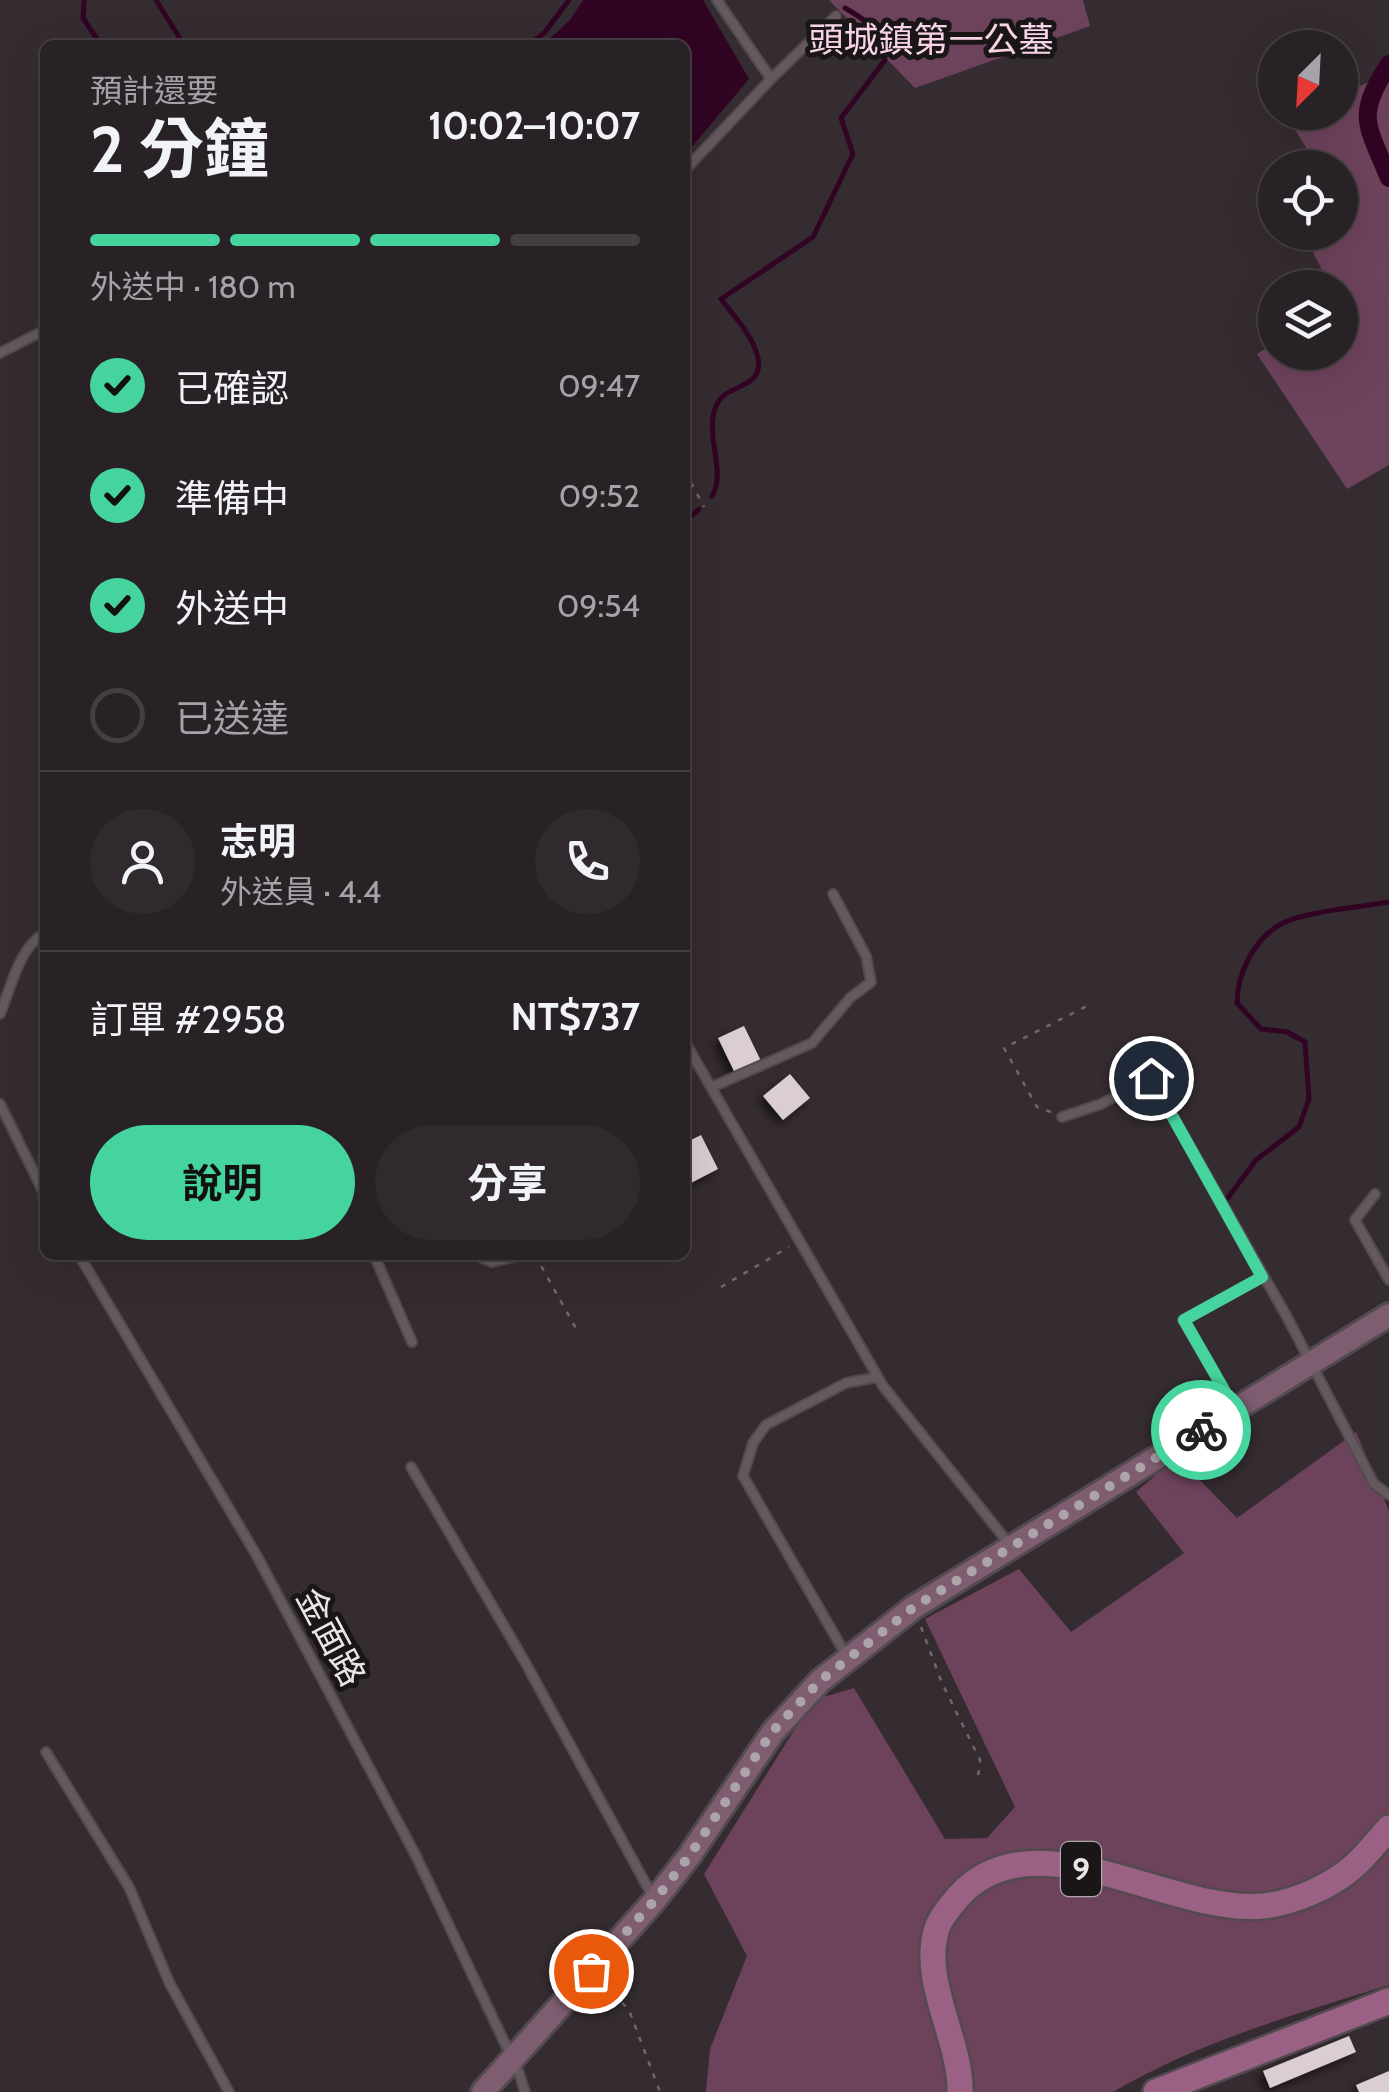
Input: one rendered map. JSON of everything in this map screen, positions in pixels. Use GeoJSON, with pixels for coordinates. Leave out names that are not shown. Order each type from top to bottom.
{"type":"FeatureCollection","features":[{"type":"Feature","properties":{"kind":"main road","name":"9"},"geometry":{"type":"LineString","coordinates":[[960,2092],[934,1952],[938,1926],[972,1882],[1021,1864],[1052,1864],[1172,1894],[1260,1906],[1295,1900],[1351,1869],[1389,1828]]}},
{"type":"Feature","properties":{"kind":"main road"},"geometry":{"type":"LineString","coordinates":[[1156,2092],[1389,2001]]}},
{"type":"Feature","properties":{"kind":"street"},"geometry":{"type":"LineString","coordinates":[[483,2092],[655,1900],[690,1855],[772,1732],[820,1681],[914,1607],[1388,1319]]}},
{"type":"Feature","properties":{"kind":"lane"},"geometry":{"type":"LineString","coordinates":[[717,0],[772,79]]}},
{"type":"Feature","properties":{"kind":"lane"},"geometry":{"type":"LineString","coordinates":[[690,165],[836,16]]}},
{"type":"Feature","properties":{"kind":"lane"},"geometry":{"type":"LineString","coordinates":[[0,353],[40,333]]}},
{"type":"Feature","properties":{"kind":"lane"},"geometry":{"type":"LineString","coordinates":[[712,1087],[812,1043],[850,998],[871,982],[866,956],[833,894]]}},
{"type":"Feature","properties":{"kind":"lane"},"geometry":{"type":"LineString","coordinates":[[1,1008],[19,966],[40,936]]}},
{"type":"Feature","properties":{"kind":"lane"},"geometry":{"type":"LineString","coordinates":[[690,1050],[878,1378],[1011,1547]]}},
{"type":"Feature","properties":{"kind":"lane"},"geometry":{"type":"LineString","coordinates":[[1062,1117],[1102,1104],[1151,1078],[1287,1317],[1374,1484],[1389,1495]]}},
{"type":"Feature","properties":{"kind":"lane"},"geometry":{"type":"LineString","coordinates":[[0,1104],[40,1185]]}},
{"type":"Feature","properties":{"kind":"lane"},"geometry":{"type":"LineString","coordinates":[[1375,1194],[1355,1220],[1389,1280]]}},
{"type":"Feature","properties":{"kind":"lane","name":"金面路"},"geometry":{"type":"LineString","coordinates":[[82,1260],[257,1556],[416,1856],[525,2092]]}},
{"type":"Feature","properties":{"kind":"lane"},"geometry":{"type":"LineString","coordinates":[[376,1260],[412,1342]]}},
{"type":"Feature","properties":{"kind":"lane"},"geometry":{"type":"LineString","coordinates":[[1235,1409],[1184,1320],[1262,1277]]}},
{"type":"Feature","properties":{"kind":"lane"},"geometry":{"type":"LineString","coordinates":[[848,1658],[743,1476],[754,1443],[766,1425],[846,1383],[878,1378]]}},
{"type":"Feature","properties":{"kind":"lane"},"geometry":{"type":"LineString","coordinates":[[411,1467],[655,1900]]}},
{"type":"Feature","properties":{"kind":"lane"},"geometry":{"type":"LineString","coordinates":[[46,1752],[128,1888],[168,1982],[228,2092]]}},
{"type":"Feature","properties":{"kind":"path"},"geometry":{"type":"LineString","coordinates":[[690,480],[704,507]]}},
{"type":"Feature","properties":{"kind":"path"},"geometry":{"type":"LineString","coordinates":[[1062,1117],[1037,1106],[1004,1048],[1087,1006]]}},
{"type":"Feature","properties":{"kind":"path"},"geometry":{"type":"LineString","coordinates":[[720,1287],[799,1241]]}},
{"type":"Feature","properties":{"kind":"path"},"geometry":{"type":"LineString","coordinates":[[537,1260],[578,1332]]}},
{"type":"Feature","properties":{"kind":"path"},"geometry":{"type":"LineString","coordinates":[[914,1607],[942,1682],[980,1760],[978,1777]]}},
{"type":"Feature","properties":{"kind":"path"},"geometry":{"type":"LineString","coordinates":[[591,1971],[629,2010],[660,2092]]}},
{"type":"Feature","properties":{"kind":"green space","name":"頭城鎮第一公墓"},"geometry":{"type":"Polygon","coordinates":[[[829,0],[1083,0],[1090,26],[915,88],[829,0]]]}},
{"type":"Feature","properties":{"kind":"green space"},"geometry":{"type":"Polygon","coordinates":[[[1389,74],[1389,465],[1347,489],[1268,370],[1358,370],[1358,270],[1322,270],[1312,250],[1358,250],[1358,150],[1308,150],[1295,130],[1358,130],[1358,87],[1389,74]]]}},
{"type":"Feature","properties":{"kind":"green space"},"geometry":{"type":"Polygon","coordinates":[[[1356,1432],[1389,1511],[1389,1985],[1213,2044],[1113,2092],[706,2092],[710,2049],[747,1956],[704,1874],[813,1700],[854,1688],[945,1839],[987,1838],[1015,1807],[925,1619],[1019,1569],[1071,1632],[1184,1553],[1136,1492],[1177,1457],[1237,1518],[1356,1432]]]}},
{"type":"Feature","properties":{"kind":"shaded area"},"geometry":{"type":"Polygon","coordinates":[[[583,0],[703,0],[749,79],[690,149],[690,40],[548,40],[570,20],[583,0]]]}},
{"type":"Feature","properties":{"kind":"building"},"geometry":{"type":"Polygon","coordinates":[[[744,1026],[761,1061],[735,1073],[718,1038],[744,1026]]]}},
{"type":"Feature","properties":{"kind":"building"},"geometry":{"type":"Polygon","coordinates":[[[790,1074],[810,1098],[783,1120],[763,1096],[790,1074]]]}},
{"type":"Feature","properties":{"kind":"building"},"geometry":{"type":"Polygon","coordinates":[[[701,1135],[718,1169],[690,1183],[690,1140],[701,1135]]]}},
{"type":"Feature","properties":{"kind":"building"},"geometry":{"type":"Polygon","coordinates":[[[1349,2036],[1356,2052],[1270,2088],[1263,2071],[1349,2036]]]}},
{"type":"Feature","properties":{"kind":"building"},"geometry":{"type":"Polygon","coordinates":[[[1389,2071],[1389,2092],[1359,2092],[1356,2085],[1389,2071]]]}},
{"type":"Feature","properties":{"kind":"waterway"},"geometry":{"type":"LineString","coordinates":[[84,0],[83,18],[98,40]]}},
{"type":"Feature","properties":{"kind":"waterway"},"geometry":{"type":"LineString","coordinates":[[156,0],[181,40]]}},
{"type":"Feature","properties":{"kind":"waterway"},"geometry":{"type":"LineString","coordinates":[[535,40],[569,0]]}},
{"type":"Feature","properties":{"kind":"waterway"},"geometry":{"type":"LineString","coordinates":[[712,496],[717,476],[712,429],[716,406],[727,393],[750,381],[758,369],[752,342],[721,299],[813,237],[853,154],[841,118],[885,60],[873,28],[845,8]]}},
{"type":"Feature","properties":{"kind":"waterway"},"geometry":{"type":"LineString","coordinates":[[1389,64],[1368,109],[1370,132],[1389,178]]}},
{"type":"Feature","properties":{"kind":"waterway"},"geometry":{"type":"LineString","coordinates":[[690,517],[699,509]]}},
{"type":"Feature","properties":{"kind":"waterway"},"geometry":{"type":"LineString","coordinates":[[1227,1199],[1256,1160],[1299,1127],[1309,1099],[1305,1042],[1287,1032],[1261,1029],[1237,1003],[1249,958],[1281,924],[1319,913],[1389,902]]}},
{"type":"Feature","properties":{"kind":"way so far"},"geometry":{"type":"LineString","coordinates":[[591,1971],[655,1900],[690,1855],[772,1732],[820,1681],[914,1607],[1201,1430]]}},
{"type":"Feature","properties":{"kind":"route"},"geometry":{"type":"LineString","coordinates":[[1151,1078],[1262,1277],[1184,1320],[1235,1409],[1201,1430]]}}]}
